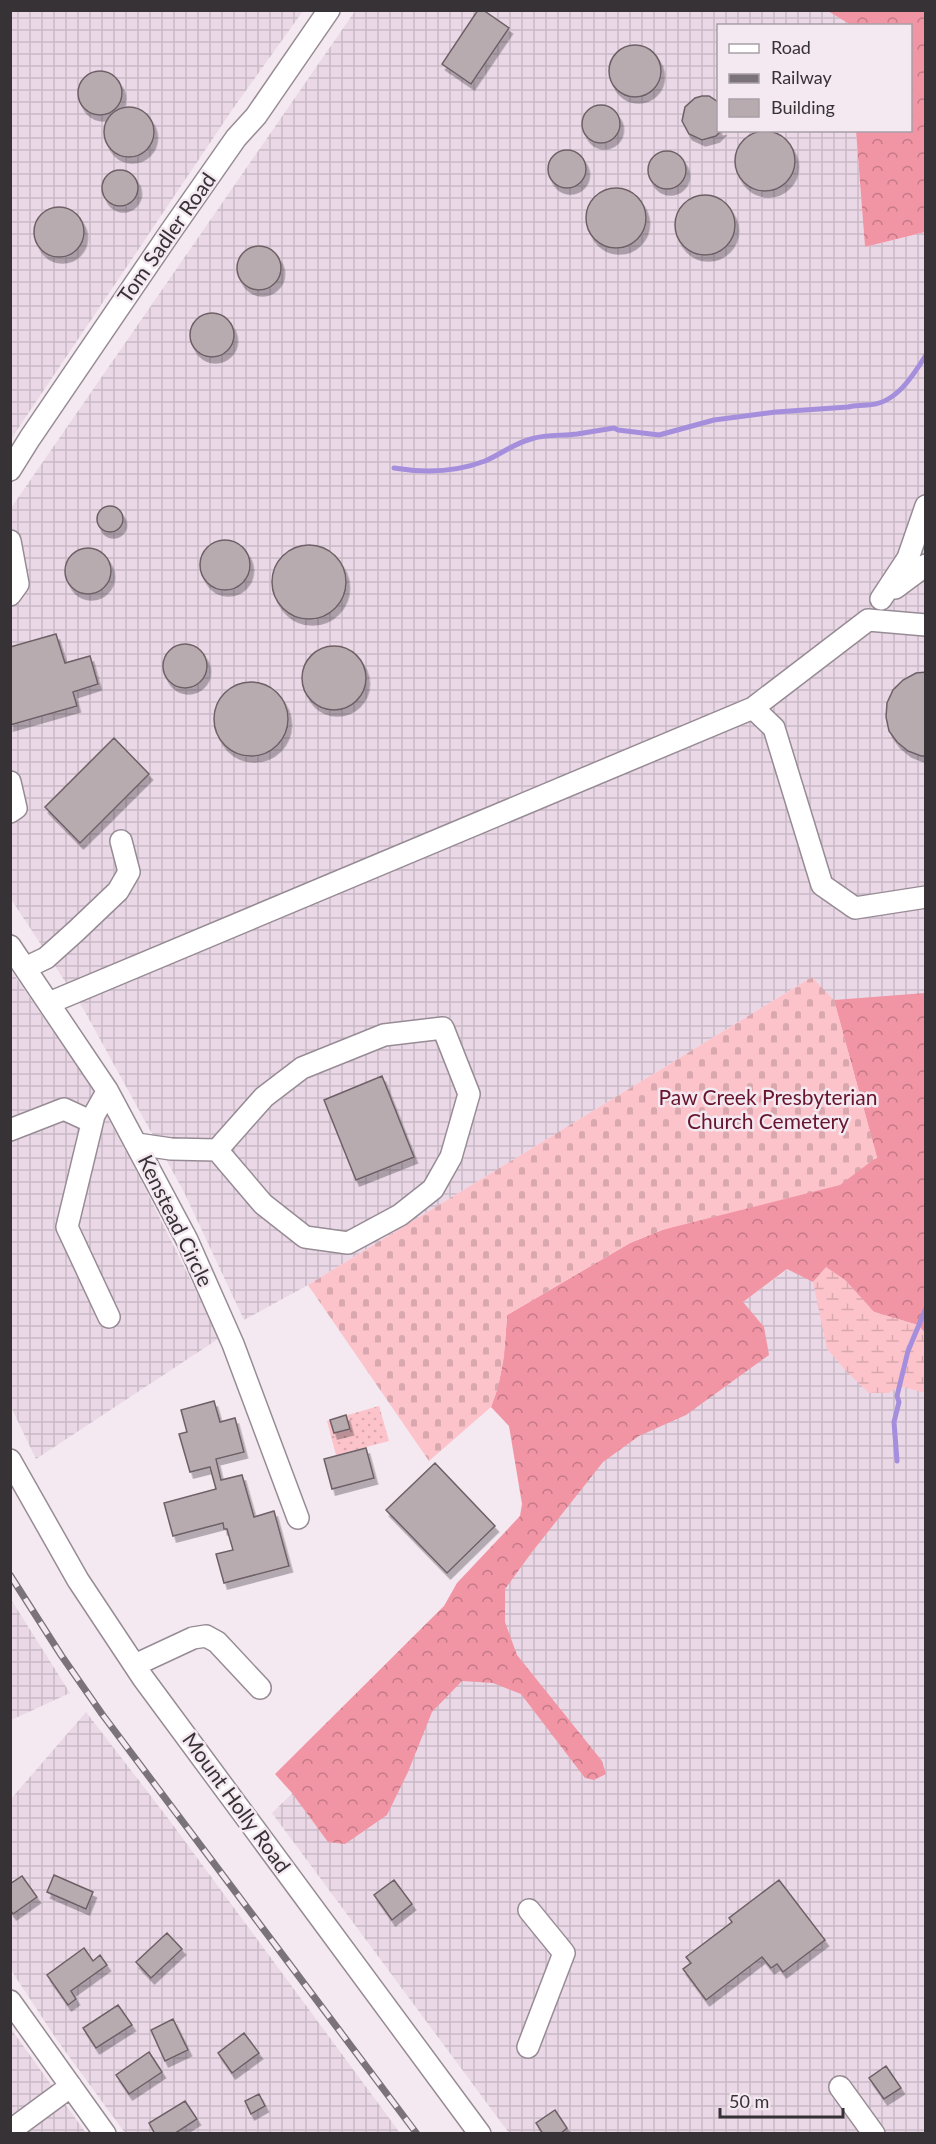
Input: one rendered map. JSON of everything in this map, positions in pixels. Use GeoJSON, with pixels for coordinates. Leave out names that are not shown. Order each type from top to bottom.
{"type":"FeatureCollection","features":[{"type":"Feature","properties":{"kind":"street","name":"Tom Sadler Road"},"geometry":{"type":"LineString","coordinates":[[10,470],[171,231],[236,138],[256,116],[329,10]]}},
{"type":"Feature","properties":{"kind":"street"},"geometry":{"type":"LineString","coordinates":[[49,1003],[753,708],[868,621],[908,558],[926,506]]}},
{"type":"Feature","properties":{"kind":"street"},"geometry":{"type":"LineString","coordinates":[[10,541],[18,584],[10,595]]}},
{"type":"Feature","properties":{"kind":"street"},"geometry":{"type":"LineString","coordinates":[[880,599],[926,565]]}},
{"type":"Feature","properties":{"kind":"street"},"geometry":{"type":"LineString","coordinates":[[868,621],[926,625]]}},
{"type":"Feature","properties":{"kind":"street"},"geometry":{"type":"LineString","coordinates":[[753,708],[774,728],[822,885],[855,908],[926,897]]}},
{"type":"Feature","properties":{"kind":"street"},"geometry":{"type":"LineString","coordinates":[[10,782],[16,808],[10,812]]}},
{"type":"Feature","properties":{"kind":"street"},"geometry":{"type":"LineString","coordinates":[[25,968],[46,958],[118,891],[129,872],[121,841]]}},
{"type":"Feature","properties":{"kind":"street","name":"Kenstead Circle"},"geometry":{"type":"LineString","coordinates":[[10,946],[107,1092],[187,1240],[223,1318],[298,1518]]}},
{"type":"Feature","properties":{"kind":"street"},"geometry":{"type":"LineString","coordinates":[[137,1144],[171,1149],[217,1150],[263,1204],[305,1237],[348,1243],[399,1215],[433,1189],[451,1157],[469,1094],[443,1028],[384,1035],[302,1068],[264,1097],[217,1150]]}},
{"type":"Feature","properties":{"kind":"street"},"geometry":{"type":"LineString","coordinates":[[107,1092],[93,1115],[67,1227],[109,1317]]}},
{"type":"Feature","properties":{"kind":"street"},"geometry":{"type":"LineString","coordinates":[[10,1130],[64,1108],[92,1122]]}},
{"type":"Feature","properties":{"kind":"street","name":"Mount Holly Road"},"geometry":{"type":"LineString","coordinates":[[10,1460],[78,1580],[135,1665],[480,2133]]}},
{"type":"Feature","properties":{"kind":"street"},"geometry":{"type":"LineString","coordinates":[[135,1665],[193,1638],[206,1636],[217,1642],[260,1688]]}},
{"type":"Feature","properties":{"kind":"street"},"geometry":{"type":"LineString","coordinates":[[528,2047],[564,1953],[529,1910]]}},
{"type":"Feature","properties":{"kind":"street"},"geometry":{"type":"LineString","coordinates":[[10,2001],[105,2133]]}},
{"type":"Feature","properties":{"kind":"street"},"geometry":{"type":"LineString","coordinates":[[10,2132],[71,2086]]}},
{"type":"Feature","properties":{"kind":"street"},"geometry":{"type":"LineString","coordinates":[[840,2087],[874,2133]]}},
{"type":"Feature","properties":{"kind":"shaded area"},"geometry":{"type":"Polygon","coordinates":[[[11,10],[303,11],[232,110],[11,439],[11,10]]]}},
{"type":"Feature","properties":{"kind":"shaded area"},"geometry":{"type":"Polygon","coordinates":[[[828,10],[849,24],[717,24],[717,132],[856,132],[865,247],[925,232],[925,2133],[509,2133],[272,1813],[463,1628],[691,1340],[889,1195],[833,1000],[812,977],[308,1285],[244,1320],[184,1192],[84,1010],[11,899],[11,508],[355,11],[828,10]]]}},
{"type":"Feature","properties":{"kind":"shaded area"},"geometry":{"type":"Polygon","coordinates":[[[10,969],[90,1085],[138,1174],[218,1339],[36,1459],[10,1405],[10,969]]]}},
{"type":"Feature","properties":{"kind":"shaded area"},"geometry":{"type":"Polygon","coordinates":[[[10,1598],[70,1693],[11,1720],[10,1720],[10,1598]]]}},
{"type":"Feature","properties":{"kind":"shaded area"},"geometry":{"type":"Polygon","coordinates":[[[86,1712],[167,1817],[400,2133],[125,2133],[57,2040],[11,1970],[11,1799],[86,1712]]]}},
{"type":"Feature","properties":{"kind":"shaded area"},"geometry":{"type":"Polygon","coordinates":[[[11,2029],[86,2133],[11,2133],[11,2029]]]}},
{"type":"Feature","properties":{"kind":"green space"},"geometry":{"type":"Polygon","coordinates":[[[828,11],[925,11],[925,232],[865,247],[856,132],[912,132],[912,24],[849,24],[828,11]]]}},
{"type":"Feature","properties":{"kind":"green space","name":"Paw Creek Presbyterian Church Cemetery"},"geometry":{"type":"Polygon","coordinates":[[[812,977],[834,1000],[877,1157],[840,1185],[662,1230],[630,1243],[507,1315],[504,1357],[498,1388],[491,1407],[429,1461],[308,1285],[812,977]]]}},
{"type":"Feature","properties":{"kind":"green space"},"geometry":{"type":"Polygon","coordinates":[[[925,993],[925,1333],[918,1325],[874,1312],[845,1280],[826,1268],[813,1282],[787,1269],[743,1302],[764,1327],[769,1355],[686,1415],[639,1436],[603,1462],[505,1589],[505,1622],[517,1655],[602,1761],[606,1774],[594,1780],[585,1778],[521,1694],[493,1683],[462,1681],[432,1712],[408,1772],[387,1815],[345,1844],[328,1842],[275,1774],[444,1606],[457,1583],[520,1516],[522,1504],[509,1426],[491,1407],[501,1373],[507,1315],[630,1243],[662,1230],[877,1158],[834,1000],[925,993]]]}},
{"type":"Feature","properties":{"kind":"green space"},"geometry":{"type":"Polygon","coordinates":[[[826,1267],[845,1280],[874,1312],[918,1325],[925,1333],[925,1393],[900,1386],[889,1393],[869,1393],[827,1349],[813,1282],[826,1267]]]}},
{"type":"Feature","properties":{"kind":"green space"},"geometry":{"type":"Polygon","coordinates":[[[379,1406],[389,1441],[336,1455],[327,1421],[379,1406]]]}},
{"type":"Feature","properties":{"kind":"building"},"geometry":{"type":"Polygon","coordinates":[[[478,10],[483,10],[509,28],[471,84],[442,64],[478,10]]]}},
{"type":"Feature","properties":{"kind":"building"},"geometry":{"type":"Polygon","coordinates":[[[630,45],[640,45],[654,52],[661,71],[654,90],[640,97],[630,97],[620,93],[613,86],[609,76],[609,66],[613,56],[620,49],[630,45]]]}},
{"type":"Feature","properties":{"kind":"building"},"geometry":{"type":"Polygon","coordinates":[[[100,71],[115,78],[122,93],[115,108],[100,115],[85,108],[78,93],[85,78],[100,71]]]}},
{"type":"Feature","properties":{"kind":"building"},"geometry":{"type":"Polygon","coordinates":[[[709,96],[717,101],[717,132],[720,132],[716,136],[702,140],[689,134],[682,121],[685,107],[695,98],[709,96]]]}},
{"type":"Feature","properties":{"kind":"building"},"geometry":{"type":"Polygon","coordinates":[[[601,105],[614,111],[620,124],[614,137],[601,143],[588,137],[582,124],[588,111],[601,105]]]}},
{"type":"Feature","properties":{"kind":"building"},"geometry":{"type":"Polygon","coordinates":[[[124,107],[134,107],[147,114],[154,127],[154,137],[147,150],[134,157],[124,157],[115,153],[108,146],[104,137],[104,127],[108,118],[115,111],[124,107]]]}},
{"type":"Feature","properties":{"kind":"building"},"geometry":{"type":"Polygon","coordinates":[[[756,132],[777,133],[790,144],[795,155],[795,167],[790,178],[782,186],[771,191],[759,191],[748,186],[740,178],[735,167],[735,155],[740,144],[756,132]]]}},
{"type":"Feature","properties":{"kind":"building"},"geometry":{"type":"Polygon","coordinates":[[[567,150],[580,156],[586,169],[580,182],[567,188],[554,182],[548,169],[554,156],[567,150]]]}},
{"type":"Feature","properties":{"kind":"building"},"geometry":{"type":"Polygon","coordinates":[[[667,151],[680,157],[686,170],[680,183],[667,189],[654,183],[648,170],[654,157],[667,151]]]}},
{"type":"Feature","properties":{"kind":"building"},"geometry":{"type":"Polygon","coordinates":[[[120,170],[133,175],[138,188],[133,201],[120,206],[107,201],[102,188],[107,175],[120,170]]]}},
{"type":"Feature","properties":{"kind":"building"},"geometry":{"type":"Polygon","coordinates":[[[616,188],[637,197],[646,218],[637,239],[616,248],[595,239],[586,218],[595,197],[616,188]]]}},
{"type":"Feature","properties":{"kind":"building"},"geometry":{"type":"Polygon","coordinates":[[[699,195],[711,195],[722,200],[730,208],[735,225],[733,237],[722,250],[711,255],[699,255],[688,250],[680,242],[675,231],[675,219],[680,208],[688,200],[699,195]]]}},
{"type":"Feature","properties":{"kind":"building"},"geometry":{"type":"Polygon","coordinates":[[[54,207],[64,207],[77,214],[84,227],[84,237],[77,250],[64,257],[54,257],[45,253],[38,246],[34,237],[34,227],[38,218],[45,211],[54,207]]]}},
{"type":"Feature","properties":{"kind":"building"},"geometry":{"type":"Polygon","coordinates":[[[259,246],[274,253],[281,268],[274,283],[259,290],[244,283],[237,268],[244,253],[259,246]]]}},
{"type":"Feature","properties":{"kind":"building"},"geometry":{"type":"Polygon","coordinates":[[[212,313],[221,314],[228,319],[233,326],[233,344],[228,351],[221,356],[212,357],[203,356],[196,351],[191,344],[190,335],[191,326],[196,319],[203,314],[212,313]]]}},
{"type":"Feature","properties":{"kind":"building"},"geometry":{"type":"Polygon","coordinates":[[[110,506],[119,510],[123,519],[119,528],[110,532],[101,528],[97,519],[101,510],[110,506]]]}},
{"type":"Feature","properties":{"kind":"building"},"geometry":{"type":"Polygon","coordinates":[[[225,540],[243,547],[250,565],[243,583],[225,590],[207,583],[200,565],[207,547],[225,540]]]}},
{"type":"Feature","properties":{"kind":"building"},"geometry":{"type":"Polygon","coordinates":[[[309,545],[330,551],[340,561],[346,582],[340,603],[330,613],[309,619],[288,613],[278,603],[272,582],[278,561],[288,551],[309,545]]]}},
{"type":"Feature","properties":{"kind":"building"},"geometry":{"type":"Polygon","coordinates":[[[88,548],[104,555],[111,571],[104,587],[88,594],[72,587],[65,571],[72,555],[88,548]]]}},
{"type":"Feature","properties":{"kind":"building"},"geometry":{"type":"Polygon","coordinates":[[[56,634],[65,663],[90,656],[98,684],[73,692],[77,706],[10,725],[10,647],[56,634]]]}},
{"type":"Feature","properties":{"kind":"building"},"geometry":{"type":"Polygon","coordinates":[[[185,644],[194,645],[201,650],[206,657],[206,675],[201,682],[194,687],[185,688],[176,687],[169,682],[164,675],[163,666],[164,657],[169,650],[176,645],[185,644]]]}},
{"type":"Feature","properties":{"kind":"building"},"geometry":{"type":"Polygon","coordinates":[[[334,646],[346,648],[357,655],[364,666],[366,678],[364,690],[357,701],[346,708],[334,710],[322,708],[311,701],[304,690],[302,678],[304,666],[311,655],[322,648],[334,646]]]}},
{"type":"Feature","properties":{"kind":"building"},"geometry":{"type":"Polygon","coordinates":[[[926,672],[926,756],[921,756],[908,751],[897,742],[889,731],[886,717],[887,703],[893,690],[903,680],[916,673],[926,672]]]}},
{"type":"Feature","properties":{"kind":"building"},"geometry":{"type":"Polygon","coordinates":[[[251,682],[272,688],[282,698],[288,719],[282,740],[272,750],[251,756],[230,750],[220,740],[214,719],[220,698],[230,688],[251,682]]]}},
{"type":"Feature","properties":{"kind":"building"},"geometry":{"type":"Polygon","coordinates":[[[114,738],[149,774],[80,843],[45,807],[114,738]]]}},
{"type":"Feature","properties":{"kind":"building"},"geometry":{"type":"Polygon","coordinates":[[[382,1076],[414,1157],[356,1180],[324,1100],[382,1076]]]}},
{"type":"Feature","properties":{"kind":"building"},"geometry":{"type":"Polygon","coordinates":[[[214,1401],[220,1422],[235,1418],[244,1452],[216,1459],[221,1480],[242,1475],[254,1517],[274,1511],[289,1566],[224,1583],[216,1554],[233,1550],[223,1523],[173,1536],[164,1503],[216,1489],[210,1467],[190,1472],[179,1434],[187,1432],[181,1410],[214,1401]]]}},
{"type":"Feature","properties":{"kind":"building"},"geometry":{"type":"Polygon","coordinates":[[[346,1415],[350,1429],[334,1433],[330,1420],[346,1415]]]}},
{"type":"Feature","properties":{"kind":"building"},"geometry":{"type":"Polygon","coordinates":[[[366,1448],[374,1478],[332,1489],[324,1459],[366,1448]]]}},
{"type":"Feature","properties":{"kind":"building"},"geometry":{"type":"Polygon","coordinates":[[[435,1463],[495,1526],[447,1573],[386,1510],[435,1463]]]}},
{"type":"Feature","properties":{"kind":"building"},"geometry":{"type":"Polygon","coordinates":[[[54,1875],[93,1892],[86,1909],[47,1892],[54,1875]]]}},
{"type":"Feature","properties":{"kind":"building"},"geometry":{"type":"Polygon","coordinates":[[[22,1876],[37,1897],[13,1914],[10,1910],[10,1884],[22,1876]]]}},
{"type":"Feature","properties":{"kind":"building"},"geometry":{"type":"Polygon","coordinates":[[[394,1880],[412,1904],[392,1920],[374,1895],[394,1880]]]}},
{"type":"Feature","properties":{"kind":"building"},"geometry":{"type":"Polygon","coordinates":[[[779,1880],[825,1940],[783,1972],[777,1964],[771,1968],[762,1957],[706,2000],[683,1969],[691,1963],[686,1957],[732,1922],[729,1918],[779,1880]]]}},
{"type":"Feature","properties":{"kind":"building"},"geometry":{"type":"Polygon","coordinates":[[[167,1933],[182,1949],[151,1978],[136,1962],[167,1933]]]}},
{"type":"Feature","properties":{"kind":"building"},"geometry":{"type":"Polygon","coordinates":[[[84,1948],[93,1961],[100,1955],[107,1965],[71,1991],[76,1999],[68,2005],[47,1975],[84,1948]]]}},
{"type":"Feature","properties":{"kind":"building"},"geometry":{"type":"Polygon","coordinates":[[[118,2005],[132,2025],[96,2048],[83,2028],[118,2005]]]}},
{"type":"Feature","properties":{"kind":"building"},"geometry":{"type":"Polygon","coordinates":[[[173,2019],[188,2050],[165,2061],[151,2030],[173,2019]]]}},
{"type":"Feature","properties":{"kind":"building"},"geometry":{"type":"Polygon","coordinates":[[[244,2033],[259,2053],[232,2073],[218,2053],[244,2033]]]}},
{"type":"Feature","properties":{"kind":"building"},"geometry":{"type":"Polygon","coordinates":[[[149,2052],[162,2072],[129,2094],[116,2075],[149,2052]]]}},
{"type":"Feature","properties":{"kind":"building"},"geometry":{"type":"Polygon","coordinates":[[[886,2066],[901,2088],[884,2099],[869,2078],[886,2066]]]}},
{"type":"Feature","properties":{"kind":"building"},"geometry":{"type":"Polygon","coordinates":[[[259,2094],[265,2106],[251,2114],[245,2101],[259,2094]]]}},
{"type":"Feature","properties":{"kind":"building"},"geometry":{"type":"Polygon","coordinates":[[[185,2101],[197,2119],[174,2134],[155,2134],[149,2123],[185,2101]]]}},
{"type":"Feature","properties":{"kind":"building"},"geometry":{"type":"Polygon","coordinates":[[[555,2110],[567,2128],[560,2134],[543,2134],[536,2123],[555,2110]]]}},
{"type":"Feature","properties":{"kind":"waterway"},"geometry":{"type":"LineString","coordinates":[[394,468],[428,471],[474,465],[525,441],[543,436],[577,434],[614,428],[659,435],[714,420],[776,412],[877,404],[895,395],[926,355]]}},
{"type":"Feature","properties":{"kind":"waterway"},"geometry":{"type":"LineString","coordinates":[[897,1461],[894,1422],[899,1402],[897,1396],[908,1351],[926,1308]]}},
{"type":"Feature","properties":{"kind":"railway"},"geometry":{"type":"LineString","coordinates":[[10,1575],[102,1714],[417,2134]]}}]}
